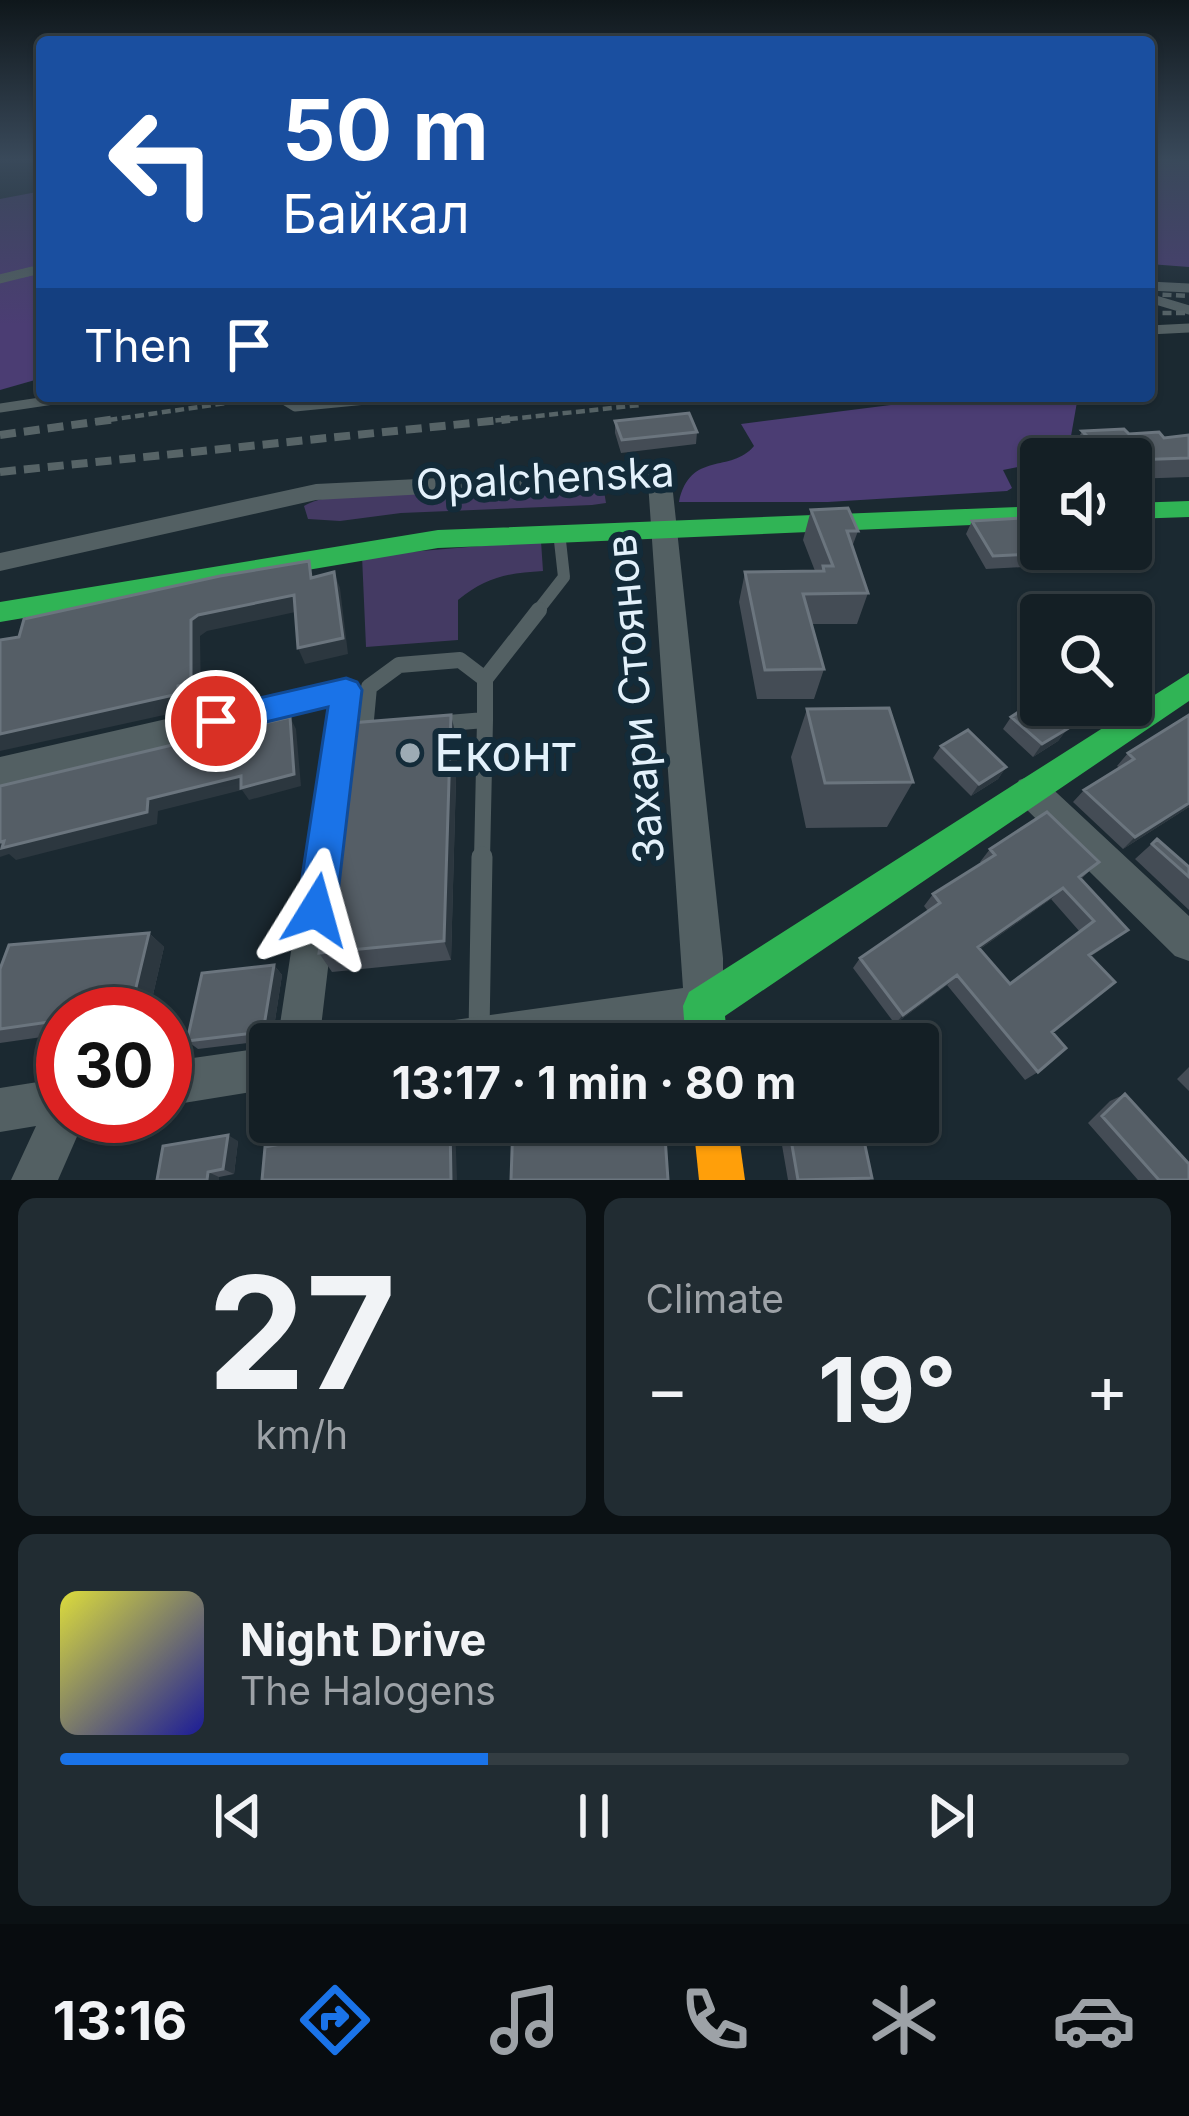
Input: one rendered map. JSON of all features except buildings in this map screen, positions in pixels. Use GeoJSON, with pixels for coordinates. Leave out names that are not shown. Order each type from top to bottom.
{"type":"FeatureCollection","features":[{"type":"Feature","properties":{"kind":"street","name":"Захари Стоянов"},"geometry":{"type":"LineString","coordinates":[[0,562],[316,492],[659,474],[704,958],[705,1023]]}},
{"type":"Feature","properties":{"kind":"street"},"geometry":{"type":"LineString","coordinates":[[1152,495],[1189,494]]}},
{"type":"Feature","properties":{"kind":"street","name":"Opalchenska"},"geometry":{"type":"LineString","coordinates":[[62,600],[155,572],[375,530],[438,523],[1020,500]]}},
{"type":"Feature","properties":{"kind":"street"},"geometry":{"type":"LineString","coordinates":[[1152,510],[1189,508]]}},
{"type":"Feature","properties":{"kind":"street","name":"Opalchenska"},"geometry":{"type":"LineString","coordinates":[[0,612],[152,590],[375,546],[560,532],[1020,515]]}},
{"type":"Feature","properties":{"kind":"street"},"geometry":{"type":"LineString","coordinates":[[708,1023],[1031,791],[1189,686]]}},
{"type":"Feature","properties":{"kind":"street"},"geometry":{"type":"LineString","coordinates":[[0,772],[346,690],[352,731],[302,1023]]}},
{"type":"Feature","properties":{"kind":"street"},"geometry":{"type":"LineString","coordinates":[[1031,791],[1189,941]]}},
{"type":"Feature","properties":{"kind":"street"},"geometry":{"type":"LineString","coordinates":[[192,1080],[249,1071]]}},
{"type":"Feature","properties":{"kind":"street"},"geometry":{"type":"LineString","coordinates":[[0,1110],[36,1104]]}},
{"type":"Feature","properties":{"kind":"street"},"geometry":{"type":"LineString","coordinates":[[34,1180],[51,1143]]}},
{"type":"Feature","properties":{"kind":"street"},"geometry":{"type":"LineString","coordinates":[[718,1143],[722,1180]]}},
{"type":"Feature","properties":{"kind":"lane"},"geometry":{"type":"LineString","coordinates":[[0,279],[36,270]]}},
{"type":"Feature","properties":{"kind":"lane"},"geometry":{"type":"LineString","coordinates":[[1155,286],[1189,288]]}},
{"type":"Feature","properties":{"kind":"lane"},"geometry":{"type":"LineString","coordinates":[[1155,300],[1189,310]]}},
{"type":"Feature","properties":{"kind":"lane"},"geometry":{"type":"LineString","coordinates":[[1155,330],[1189,328]]}},
{"type":"Feature","properties":{"kind":"lane"},"geometry":{"type":"LineString","coordinates":[[0,408],[40,402]]}},
{"type":"Feature","properties":{"kind":"lane"},"geometry":{"type":"LineString","coordinates":[[287,402],[295,407],[346,402]]}},
{"type":"Feature","properties":{"kind":"lane"},"geometry":{"type":"LineString","coordinates":[[478,1023],[485,679],[564,577],[560,532]]}},
{"type":"Feature","properties":{"kind":"lane"},"geometry":{"type":"LineString","coordinates":[[385,728],[352,731],[369,687],[399,665],[460,660],[485,679]]}},
{"type":"Feature","properties":{"kind":"lane"},"geometry":{"type":"LineString","coordinates":[[426,725],[485,720]]}},
{"type":"Feature","properties":{"kind":"shaded area"},"geometry":{"type":"Polygon","coordinates":[[[0,214],[36,214],[36,380],[0,390],[0,214]]]}},
{"type":"Feature","properties":{"kind":"shaded area"},"geometry":{"type":"Polygon","coordinates":[[[1155,214],[1189,214],[1189,267],[1155,264],[1155,214]]]}},
{"type":"Feature","properties":{"kind":"shaded area"},"geometry":{"type":"Polygon","coordinates":[[[915,402],[1077,402],[1071,436],[1020,438],[1020,467],[1003,470],[1012,488],[1007,491],[828,502],[679,502],[692,475],[754,446],[741,424],[915,402]]]}},
{"type":"Feature","properties":{"kind":"shaded area"},"geometry":{"type":"Polygon","coordinates":[[[603,485],[606,503],[592,505],[401,513],[340,521],[308,519],[304,506],[360,492],[401,489],[603,485]]]}},
{"type":"Feature","properties":{"kind":"shaded area"},"geometry":{"type":"Polygon","coordinates":[[[541,541],[543,571],[498,578],[458,600],[458,640],[366,647],[362,556],[541,541]]]}},
{"type":"Feature","properties":{"kind":"railway"},"geometry":{"type":"LineString","coordinates":[[1155,294],[1189,296]]}},
{"type":"Feature","properties":{"kind":"railway"},"geometry":{"type":"LineString","coordinates":[[1155,313],[1189,313]]}},
{"type":"Feature","properties":{"kind":"railway"},"geometry":{"type":"LineString","coordinates":[[111,420],[233,402]]}},
{"type":"Feature","properties":{"kind":"railway"},"geometry":{"type":"LineString","coordinates":[[507,419],[640,405]]}},
{"type":"Feature","properties":{"kind":"railway"},"geometry":{"type":"LineString","coordinates":[[111,420],[116,419]]}},
{"type":"Feature","properties":{"kind":"railway"},"geometry":{"type":"LineString","coordinates":[[0,472],[507,419]]}},
{"type":"Feature","properties":{"kind":"railway"},"geometry":{"type":"LineString","coordinates":[[482,422],[507,419]]}},
{"type":"Feature","properties":{"kind":"railway"},"geometry":{"type":"LineString","coordinates":[[0,435],[111,420]]}},
{"type":"Feature","properties":{"kind":"railway"},"geometry":{"type":"LineString","coordinates":[[95,422],[111,420]]}},
{"type":"Feature","properties":{"kind":"traffic: fast"},"geometry":{"type":"LineString","coordinates":[[1152,510],[1189,509]]}},
{"type":"Feature","properties":{"kind":"traffic: fast"},"geometry":{"type":"LineString","coordinates":[[0,612],[438,539],[1020,515]]}},
{"type":"Feature","properties":{"kind":"traffic: fast"},"geometry":{"type":"LineString","coordinates":[[705,1023],[703,1006],[1189,685]]}},
{"type":"Feature","properties":{"kind":"traffic: slow"},"geometry":{"type":"LineString","coordinates":[[718,1143],[722,1180]]}},
{"type":"Feature","properties":{"kind":"place","name":"Еконт"},"geometry":{"type":"Point","coordinates":[410,753]}},
{"type":"Feature","properties":{"kind":"route"},"geometry":{"type":"LineString","coordinates":[[216,721],[346,690],[316,910]]}}]}
